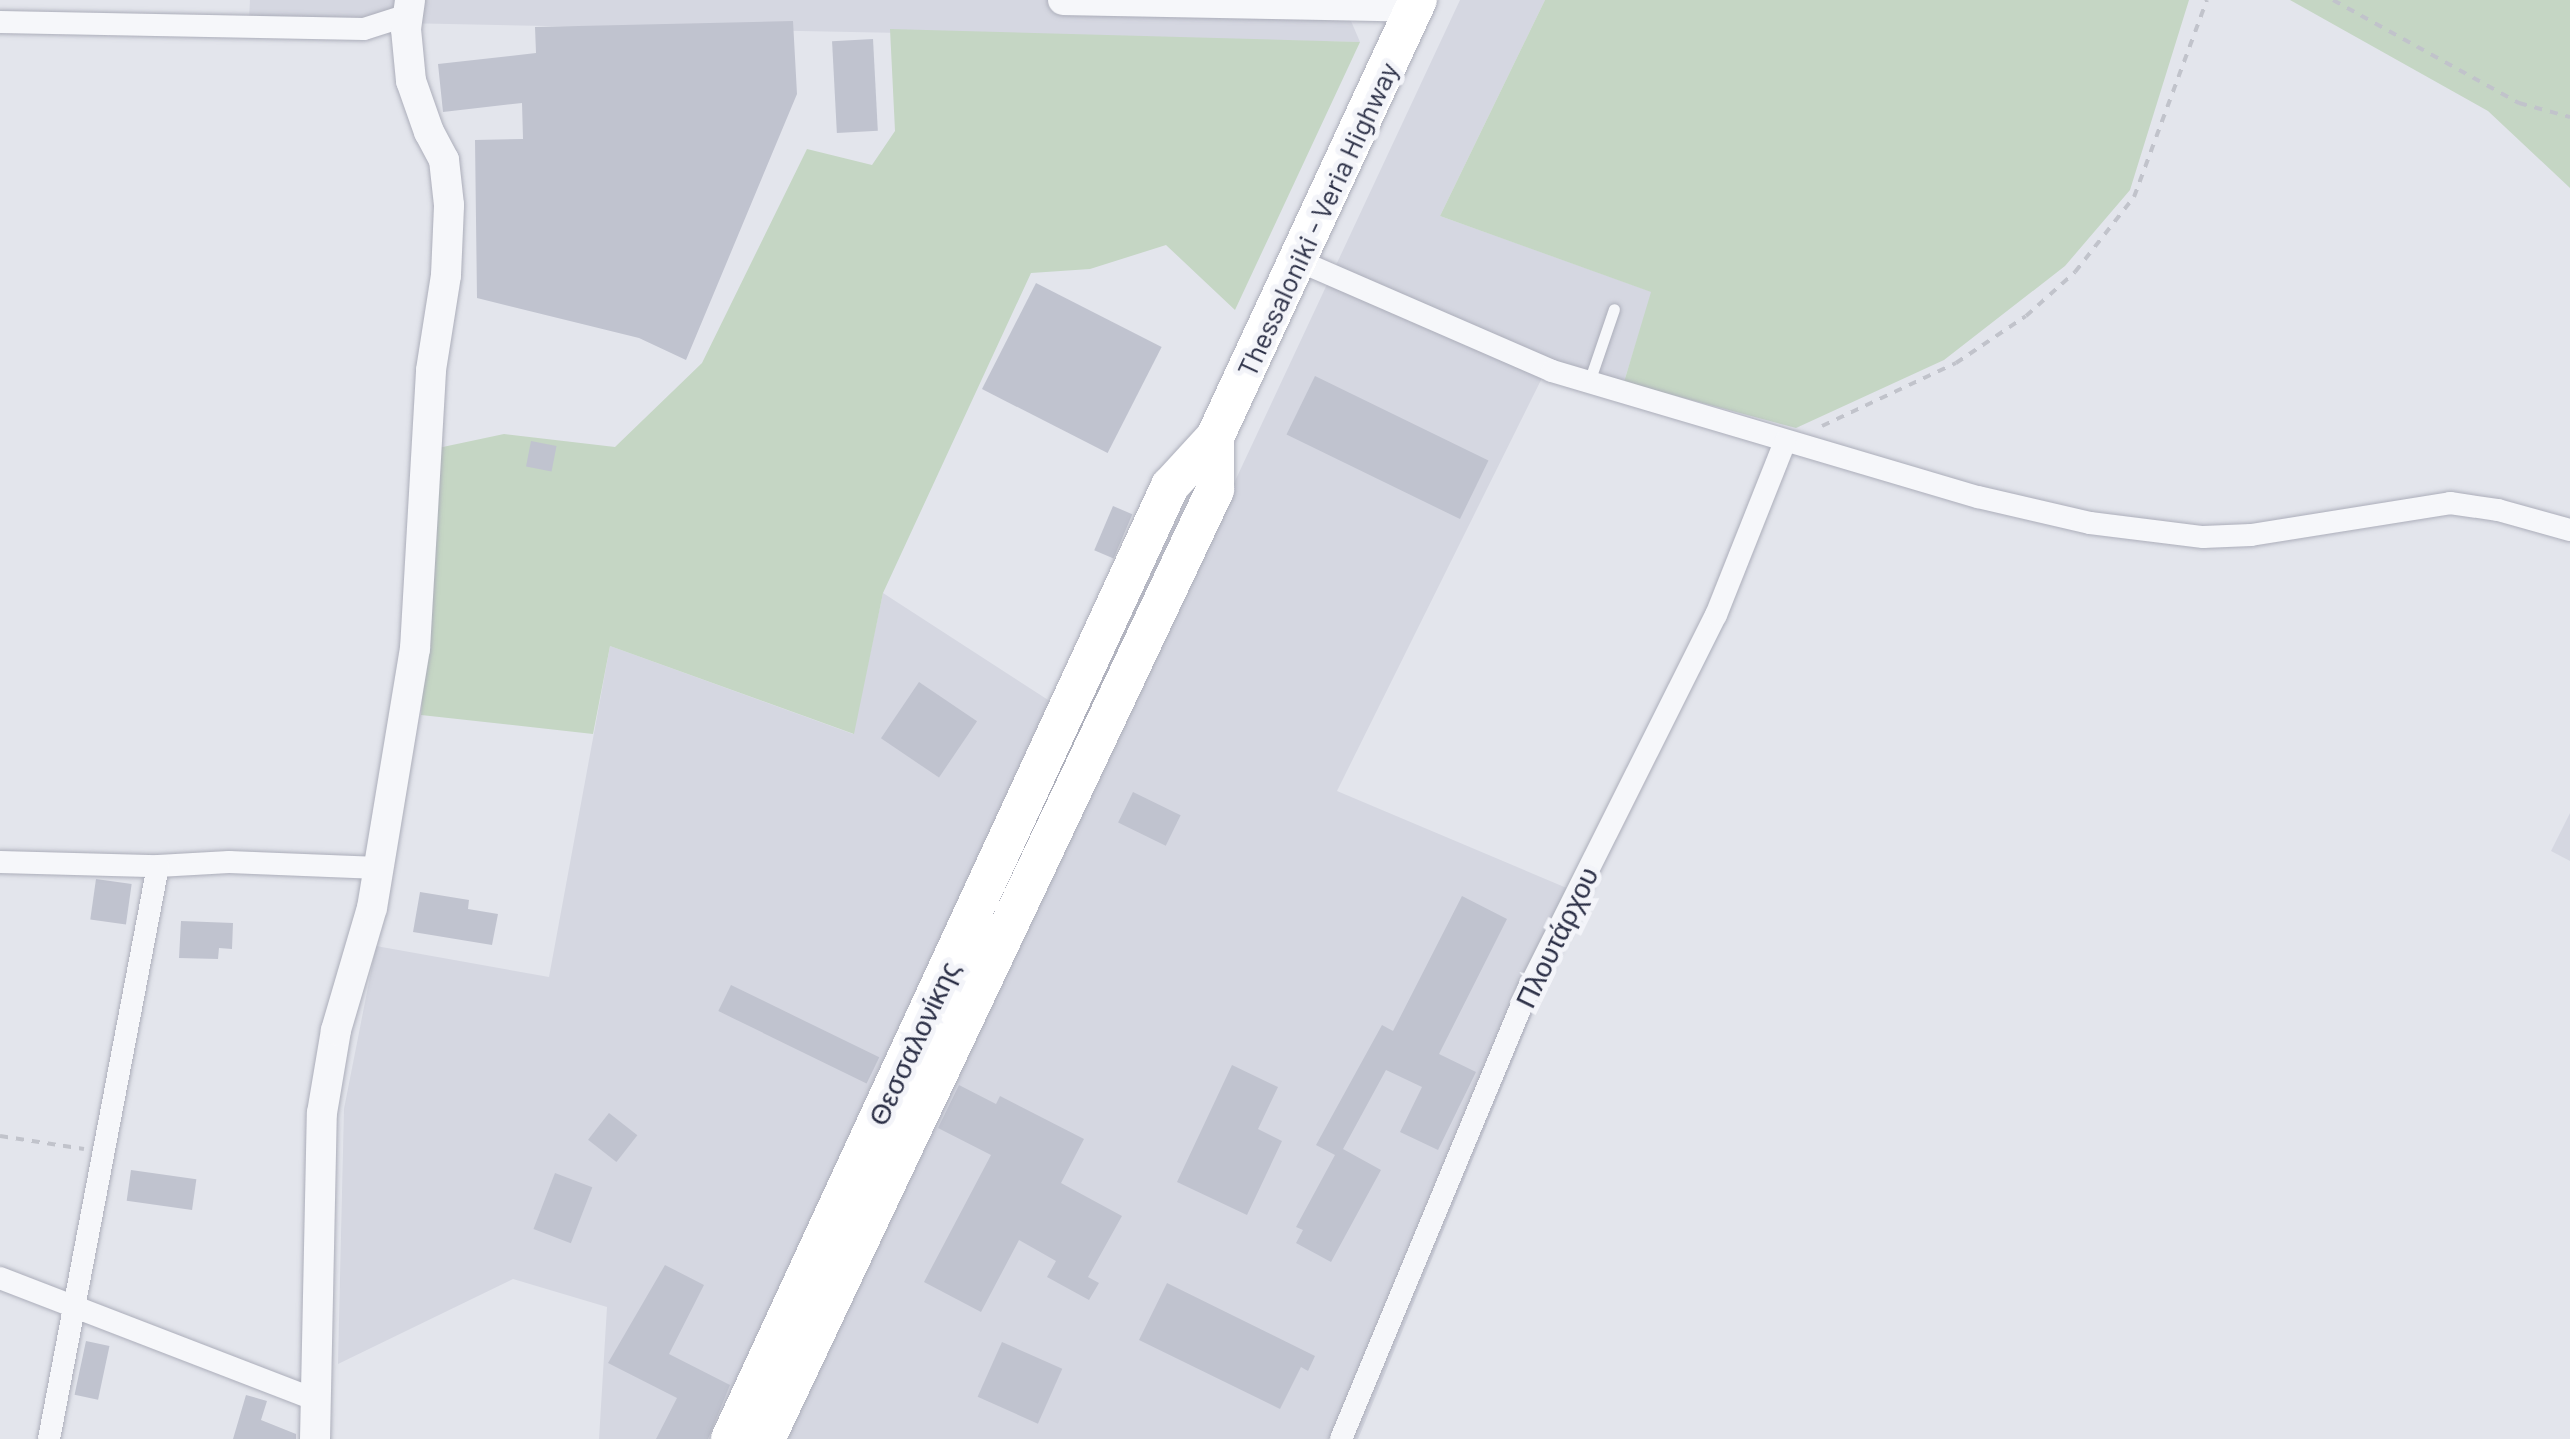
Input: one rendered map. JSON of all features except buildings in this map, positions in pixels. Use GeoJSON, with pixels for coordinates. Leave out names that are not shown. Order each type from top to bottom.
{"type":"FeatureCollection","features":[{"type":"Feature","properties":{"kind":"main road","name":"Thessaloniki - Veria Highway"},"geometry":{"type":"LineString","coordinates":[[1096,646],[1170,486],[1215,438],[1417,4]]}},
{"type":"Feature","properties":{"kind":"main road","name":"Thessaloniki - Veria Highway"},"geometry":{"type":"LineString","coordinates":[[1136,656],[1215,490],[1215,438]]}},
{"type":"Feature","properties":{"kind":"main road","name":"Θεσσαλονίκης"},"geometry":{"type":"LineString","coordinates":[[730,1439],[1096,646]]}},
{"type":"Feature","properties":{"kind":"main road","name":"Θεσσαλονίκης"},"geometry":{"type":"LineString","coordinates":[[768,1439],[1136,656]]}},
{"type":"Feature","properties":{"kind":"street"},"geometry":{"type":"LineString","coordinates":[[1063,0],[1417,4]]}},
{"type":"Feature","properties":{"kind":"street"},"geometry":{"type":"LineString","coordinates":[[0,22],[364,29],[409,7],[411,81],[428,132],[444,160],[449,205],[421,492],[415,649],[372,908],[336,1030],[322,1113],[315,1439]]}},
{"type":"Feature","properties":{"kind":"street"},"geometry":{"type":"LineString","coordinates":[[1297,260],[1552,372],[1786,442],[2090,523],[2203,538],[2298,530],[2450,503],[2498,510],[2570,530]]}},
{"type":"Feature","properties":{"kind":"street","name":"Πλουτάρχου"},"geometry":{"type":"LineString","coordinates":[[1341,1439],[1530,986],[1716,616],[1786,442]]}},
{"type":"Feature","properties":{"kind":"street"},"geometry":{"type":"LineString","coordinates":[[0,862],[158,866],[229,862],[379,868]]}},
{"type":"Feature","properties":{"kind":"street"},"geometry":{"type":"LineString","coordinates":[[49,1439],[158,866]]}},
{"type":"Feature","properties":{"kind":"street"},"geometry":{"type":"LineString","coordinates":[[0,1278],[316,1400]]}},
{"type":"Feature","properties":{"kind":"lane"},"geometry":{"type":"LineString","coordinates":[[1589,382],[1614,309]]}},
{"type":"Feature","properties":{"kind":"path"},"geometry":{"type":"LineString","coordinates":[[1786,442],[1956,363],[2026,316],[2075,272],[2134,197],[2207,0]]}},
{"type":"Feature","properties":{"kind":"path"},"geometry":{"type":"LineString","coordinates":[[2333,0],[2519,103],[2570,118]]}},
{"type":"Feature","properties":{"kind":"path"},"geometry":{"type":"LineString","coordinates":[[0,1136],[106,1153]]}},
{"type":"Feature","properties":{"kind":"shaded area"},"geometry":{"type":"Polygon","coordinates":[[[250,0],[1342,0],[1360,42],[249,20],[250,0]]]}},
{"type":"Feature","properties":{"kind":"shaded area"},"geometry":{"type":"Polygon","coordinates":[[[1460,0],[1545,0],[1440,216],[1652,292],[1618,401],[1542,378],[1337,791],[1569,889],[1585,900],[1543,988],[1358,1439],[787,1439],[1460,0]]]}},
{"type":"Feature","properties":{"kind":"shaded area"},"geometry":{"type":"Polygon","coordinates":[[[883,593],[1059,707],[719,1439],[599,1439],[607,1307],[513,1279],[338,1364],[344,1109],[376,946],[549,977],[610,646],[853,734],[883,593]]]}},
{"type":"Feature","properties":{"kind":"shaded area"},"geometry":{"type":"Polygon","coordinates":[[[2570,813],[2570,861],[2551,851],[2570,813]]]}},
{"type":"Feature","properties":{"kind":"green space"},"geometry":{"type":"Polygon","coordinates":[[[1545,0],[2189,0],[2130,190],[2065,266],[1944,360],[1796,428],[1624,382],[1651,292],[1440,216],[1545,0]]]}},
{"type":"Feature","properties":{"kind":"green space"},"geometry":{"type":"Polygon","coordinates":[[[2290,0],[2570,0],[2570,188],[2488,111],[2290,0]]]}},
{"type":"Feature","properties":{"kind":"green space"},"geometry":{"type":"Polygon","coordinates":[[[890,29],[1360,42],[1235,310],[1166,245],[1090,269],[1031,273],[883,593],[854,734],[610,646],[593,734],[421,715],[438,448],[504,434],[615,447],[702,363],[807,149],[872,165],[895,131],[890,29]]]}}]}
